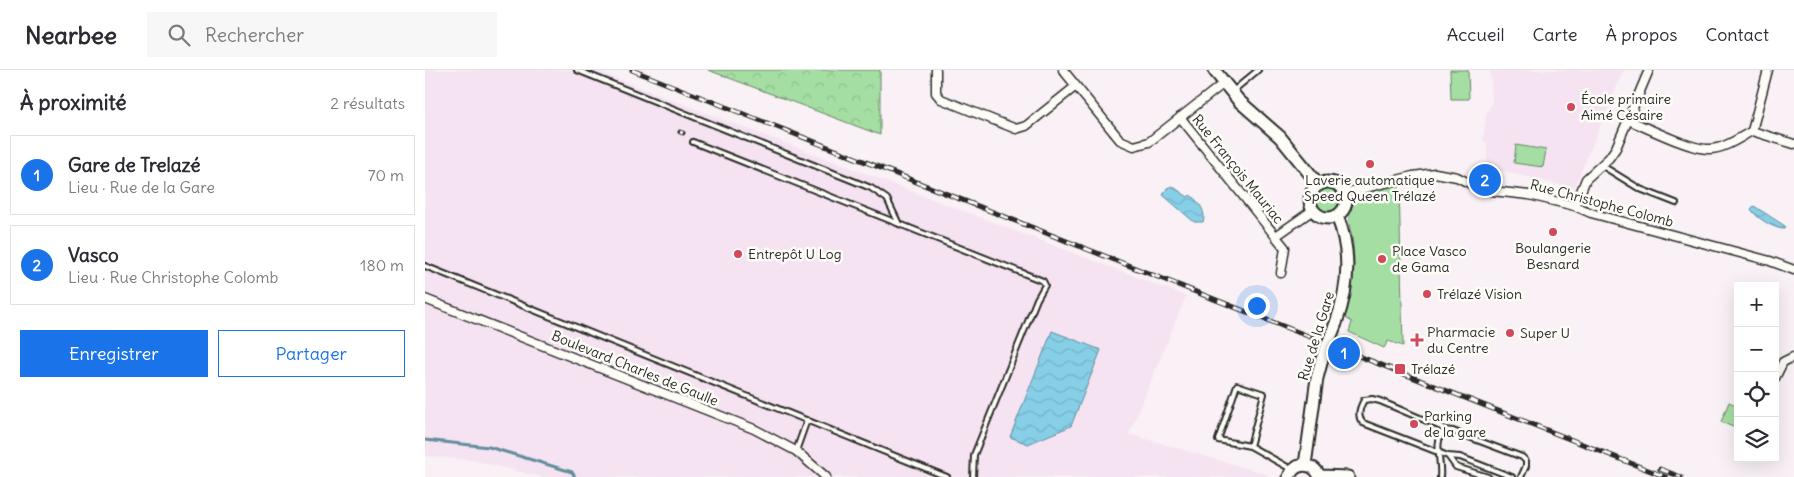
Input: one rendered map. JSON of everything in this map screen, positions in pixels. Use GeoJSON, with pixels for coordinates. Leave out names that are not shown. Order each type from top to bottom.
{"type":"FeatureCollection","features":[{"type":"Feature","properties":{"kind":"street"},"geometry":{"type":"LineString","coordinates":[[936,70],[937,93],[941,99],[1016,129],[1026,126],[1076,86]]}},
{"type":"Feature","properties":{"kind":"street","name":"Rue François Mauriac"},"geometry":{"type":"LineString","coordinates":[[1063,70],[1120,140],[1129,145],[1140,146],[1149,142],[1180,117],[1228,87]]}},
{"type":"Feature","properties":{"kind":"street"},"geometry":{"type":"LineString","coordinates":[[1214,70],[1254,116],[1280,137],[1319,185]]}},
{"type":"Feature","properties":{"kind":"street"},"geometry":{"type":"LineString","coordinates":[[1575,206],[1586,179],[1616,148],[1649,70]]}},
{"type":"Feature","properties":{"kind":"street"},"geometry":{"type":"LineString","coordinates":[[1628,120],[1693,146],[1709,149],[1731,143],[1752,131],[1768,70]]}},
{"type":"Feature","properties":{"kind":"street","name":"Rue François Mauriac"},"geometry":{"type":"LineString","coordinates":[[1180,117],[1285,248],[1281,273]]}},
{"type":"Feature","properties":{"kind":"street"},"geometry":{"type":"LineString","coordinates":[[1752,131],[1794,144]]}},
{"type":"Feature","properties":{"kind":"street","name":"Rue Christophe Colomb"},"geometry":{"type":"LineString","coordinates":[[1345,193],[1413,176],[1435,173],[1457,177],[1483,190],[1529,195],[1575,206],[1769,261],[1794,270]]}},
{"type":"Feature","properties":{"kind":"street"},"geometry":{"type":"LineString","coordinates":[[1327,182],[1334,183],[1345,193],[1345,206],[1337,216],[1332,218],[1324,217],[1313,210],[1311,198],[1313,191],[1319,185],[1327,182]]}},
{"type":"Feature","properties":{"kind":"street","name":"Rue François Mauriac"},"geometry":{"type":"LineString","coordinates":[[1276,236],[1313,210]]}},
{"type":"Feature","properties":{"kind":"street","name":"Rue de la Gare"},"geometry":{"type":"LineString","coordinates":[[1305,465],[1317,378],[1344,300],[1348,266],[1344,236],[1337,216]]}},
{"type":"Feature","properties":{"kind":"street","name":"Boulevard Charles de Gaulle"},"geometry":{"type":"LineString","coordinates":[[425,299],[754,429],[796,451],[826,477]]}},
{"type":"Feature","properties":{"kind":"street"},"geometry":{"type":"LineString","coordinates":[[1778,372],[1783,362],[1794,356]]}},
{"type":"Feature","properties":{"kind":"street"},"geometry":{"type":"LineString","coordinates":[[1291,474],[1298,466],[1305,465],[1315,468],[1320,477],[1348,477]]}},
{"type":"Feature","properties":{"kind":"lane"},"geometry":{"type":"LineString","coordinates":[[577,70],[871,188],[887,199],[899,224]]}},
{"type":"Feature","properties":{"kind":"lane"},"geometry":{"type":"LineString","coordinates":[[1228,87],[1258,70]]}},
{"type":"Feature","properties":{"kind":"lane"},"geometry":{"type":"LineString","coordinates":[[693,142],[1021,273],[1043,280],[1045,286],[1037,298],[974,455],[973,477]]}},
{"type":"Feature","properties":{"kind":"lane"},"geometry":{"type":"LineString","coordinates":[[1601,165],[1640,189],[1676,203]]}},
{"type":"Feature","properties":{"kind":"lane"},"geometry":{"type":"LineString","coordinates":[[425,266],[947,477]]}},
{"type":"Feature","properties":{"kind":"lane"},"geometry":{"type":"LineString","coordinates":[[1250,446],[1264,394],[1237,385],[1218,440],[1250,446],[1291,474]]}},
{"type":"Feature","properties":{"kind":"lane"},"geometry":{"type":"LineString","coordinates":[[1512,477],[1460,457],[1448,456],[1363,423],[1359,420],[1359,411],[1364,400],[1372,399],[1405,411],[1445,430],[1453,431],[1522,457],[1526,461],[1526,466],[1521,477]]}},
{"type":"Feature","properties":{"kind":"lane"},"geometry":{"type":"LineString","coordinates":[[796,451],[807,420]]}},
{"type":"Feature","properties":{"kind":"lane"},"geometry":{"type":"LineString","coordinates":[[1440,477],[1438,440],[1445,430]]}},
{"type":"Feature","properties":{"kind":"lane"},"geometry":{"type":"LineString","coordinates":[[1448,456],[1456,467],[1488,477]]}},
{"type":"Feature","properties":{"kind":"shaded area"},"geometry":{"type":"Polygon","coordinates":[[[425,70],[594,70],[1186,296],[1129,434],[1266,474],[1267,477],[542,477],[471,460],[425,456],[425,70]]]}},
{"type":"Feature","properties":{"kind":"shaded area"},"geometry":{"type":"Polygon","coordinates":[[[1490,70],[1624,70],[1574,188],[1487,169],[1487,142],[1483,141],[1486,115],[1492,102],[1490,70]]]}},
{"type":"Feature","properties":{"kind":"green space"},"geometry":{"type":"Polygon","coordinates":[[[708,70],[880,70],[880,135],[708,70]]]}},
{"type":"Feature","properties":{"kind":"green space"},"geometry":{"type":"Polygon","coordinates":[[[1450,70],[1468,70],[1469,99],[1451,99],[1450,70]]]}},
{"type":"Feature","properties":{"kind":"green space"},"geometry":{"type":"Polygon","coordinates":[[[1516,145],[1546,150],[1543,167],[1514,163],[1516,145]]]}},
{"type":"Feature","properties":{"kind":"green space"},"geometry":{"type":"Polygon","coordinates":[[[1399,185],[1403,346],[1388,341],[1384,348],[1349,332],[1352,322],[1344,317],[1351,290],[1354,264],[1349,213],[1353,204],[1362,196],[1399,185]]]}},
{"type":"Feature","properties":{"kind":"green space"},"geometry":{"type":"Polygon","coordinates":[[[1329,188],[1334,189],[1340,195],[1340,205],[1334,211],[1329,212],[1324,211],[1318,205],[1317,200],[1318,195],[1324,189],[1329,188]]]}},
{"type":"Feature","properties":{"kind":"green space"},"geometry":{"type":"Polygon","coordinates":[[[1729,402],[1734,404],[1734,427],[1721,422],[1729,402]]]}},
{"type":"Feature","properties":{"kind":"water"},"geometry":{"type":"Polygon","coordinates":[[[1172,186],[1196,200],[1203,210],[1203,222],[1194,222],[1163,195],[1167,188],[1172,186]]]}},
{"type":"Feature","properties":{"kind":"water"},"geometry":{"type":"Polygon","coordinates":[[[1754,206],[1785,226],[1784,229],[1770,225],[1761,219],[1751,209],[1754,206]]]}},
{"type":"Feature","properties":{"kind":"water"},"geometry":{"type":"Polygon","coordinates":[[[1052,331],[1101,350],[1071,426],[1028,444],[1010,437],[1052,331]]]}},
{"type":"Feature","properties":{"kind":"waterway"},"geometry":{"type":"LineString","coordinates":[[425,440],[489,447],[572,472],[575,477]]}},
{"type":"Feature","properties":{"kind":"railway"},"geometry":{"type":"LineString","coordinates":[[632,70],[1666,477]]}},
{"type":"Feature","properties":{"kind":"railway"},"geometry":{"type":"LineString","coordinates":[[1660,469],[1681,477]]}},
{"type":"Feature","properties":{"kind":"place","name":"École primaire Aimé Césaire"},"geometry":{"type":"Point","coordinates":[1571,107]}},
{"type":"Feature","properties":{"kind":"place","name":"Laverie automatique Speed Queen Trélazé"},"geometry":{"type":"Point","coordinates":[1370,164]}},
{"type":"Feature","properties":{"kind":"place","name":"Vasco"},"geometry":{"type":"Point","coordinates":[1485,180]}},
{"type":"Feature","properties":{"kind":"place","name":"Boulangerie Besnard"},"geometry":{"type":"Point","coordinates":[1553,232]}},
{"type":"Feature","properties":{"kind":"place","name":"Entrepôt U Log"},"geometry":{"type":"Point","coordinates":[738,254]}},
{"type":"Feature","properties":{"kind":"place","name":"Place Vasco de Gama"},"geometry":{"type":"Point","coordinates":[1382,259]}},
{"type":"Feature","properties":{"kind":"place","name":"Trélazé Vision"},"geometry":{"type":"Point","coordinates":[1427,294]}},
{"type":"Feature","properties":{"kind":"place","name":"Super U"},"geometry":{"type":"Point","coordinates":[1510,333]}},
{"type":"Feature","properties":{"kind":"place","name":"Pharmacie du Centre"},"geometry":{"type":"Point","coordinates":[1417,340]}},
{"type":"Feature","properties":{"kind":"place","name":"Gare de Trelazé"},"geometry":{"type":"Point","coordinates":[1344,353]}},
{"type":"Feature","properties":{"kind":"place","name":"Trélazé"},"geometry":{"type":"Point","coordinates":[1400,369]}},
{"type":"Feature","properties":{"kind":"place","name":"Parking de la gare"},"geometry":{"type":"Point","coordinates":[1414,424]}}]}
